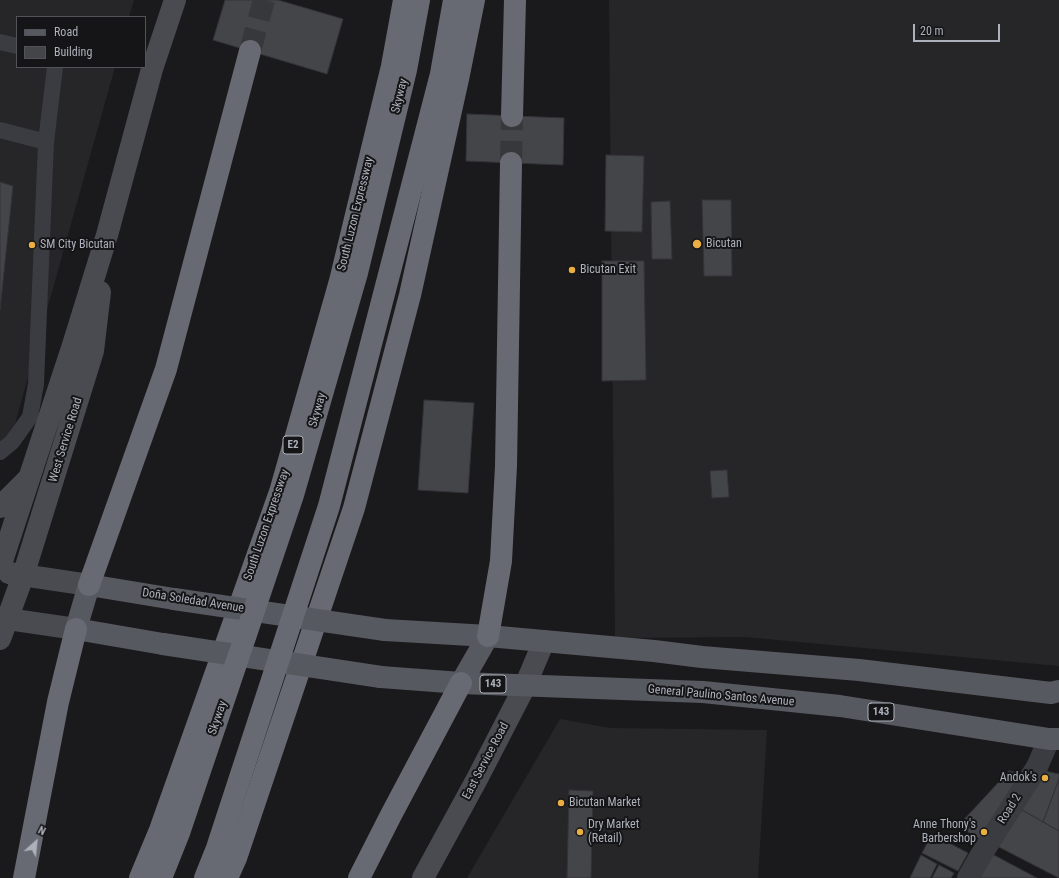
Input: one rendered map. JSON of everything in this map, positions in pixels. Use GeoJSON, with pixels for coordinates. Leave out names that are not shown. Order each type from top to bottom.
{"type":"FeatureCollection","features":[{"type":"Feature","properties":{"kind":"highway","name":"South Luzon Expressway"},"geometry":{"type":"LineString","coordinates":[[140,878],[160,830],[280,492],[340,281],[392,66],[404,0]]}},
{"type":"Feature","properties":{"kind":"highway","name":"Skyway"},"geometry":{"type":"LineString","coordinates":[[160,878],[179,833],[293,495],[357,273],[406,70],[419,0]]}},
{"type":"Feature","properties":{"kind":"highway"},"geometry":{"type":"LineString","coordinates":[[205,878],[217,848],[329,506],[441,74],[454,0]]}},
{"type":"Feature","properties":{"kind":"highway"},"geometry":{"type":"LineString","coordinates":[[227,878],[236,858],[354,508],[410,296],[474,0]]}},
{"type":"Feature","properties":{"kind":"highway"},"geometry":{"type":"LineString","coordinates":[[512,116],[515,0]]}},
{"type":"Feature","properties":{"kind":"highway"},"geometry":{"type":"LineString","coordinates":[[89,585],[166,369],[250,51]]}},
{"type":"Feature","properties":{"kind":"highway"},"geometry":{"type":"LineString","coordinates":[[488,636],[501,562],[505,473],[512,163]]}},
{"type":"Feature","properties":{"kind":"highway"},"geometry":{"type":"LineString","coordinates":[[24,878],[58,702],[76,629]]}},
{"type":"Feature","properties":{"kind":"highway"},"geometry":{"type":"LineString","coordinates":[[359,878],[461,683]]}},
{"type":"Feature","properties":{"kind":"main road","name":"West Service Road"},"geometry":{"type":"LineString","coordinates":[[0,568],[74,345],[107,235],[147,68],[174,0]]}},
{"type":"Feature","properties":{"kind":"main road","name":"West Service Road"},"geometry":{"type":"LineString","coordinates":[[2,625],[23,576],[93,351],[107,235]]}},
{"type":"Feature","properties":{"kind":"main road"},"geometry":{"type":"LineString","coordinates":[[0,507],[31,476]]}},
{"type":"Feature","properties":{"kind":"main road","name":"Doña Soledad Avenue"},"geometry":{"type":"LineString","coordinates":[[0,572],[386,630],[488,636]]}},
{"type":"Feature","properties":{"kind":"main road"},"geometry":{"type":"LineString","coordinates":[[2,625],[76,629],[89,585]]}},
{"type":"Feature","properties":{"kind":"main road","name":"General Paulino Santos Avenue"},"geometry":{"type":"LineString","coordinates":[[76,629],[163,644],[381,677],[525,686],[684,691],[840,706],[1054,739]]}},
{"type":"Feature","properties":{"kind":"main road"},"geometry":{"type":"LineString","coordinates":[[461,683],[488,636],[685,654],[702,657],[859,670],[1051,693],[1059,691]]}},
{"type":"Feature","properties":{"kind":"main road","name":"East Service Road"},"geometry":{"type":"LineString","coordinates":[[423,878],[477,779],[525,686],[544,641]]}},
{"type":"Feature","properties":{"kind":"street","name":"Road 2"},"geometry":{"type":"LineString","coordinates":[[968,878],[1054,739]]}},
{"type":"Feature","properties":{"kind":"lane"},"geometry":{"type":"LineString","coordinates":[[0,42],[16,46]]}},
{"type":"Feature","properties":{"kind":"lane"},"geometry":{"type":"LineString","coordinates":[[0,452],[12,442],[30,416],[36,384],[46,142],[54,68]]}},
{"type":"Feature","properties":{"kind":"lane"},"geometry":{"type":"LineString","coordinates":[[0,130],[46,142]]}},
{"type":"Feature","properties":{"kind":"shaded area","name":"SM City Bicutan"},"geometry":{"type":"Polygon","coordinates":[[[0,0],[134,0],[129,16],[16,16],[16,68],[115,68],[15,424],[0,447],[0,0]]]}},
{"type":"Feature","properties":{"kind":"shaded area"},"geometry":{"type":"Polygon","coordinates":[[[609,0],[1059,0],[1059,666],[745,637],[615,638],[609,0]]]}},
{"type":"Feature","properties":{"kind":"shaded area"},"geometry":{"type":"Polygon","coordinates":[[[560,719],[610,728],[767,730],[758,878],[467,878],[560,719]]]}},
{"type":"Feature","properties":{"kind":"building"},"geometry":{"type":"Polygon","coordinates":[[[225,0],[278,0],[343,19],[327,74],[213,40],[225,0]]]}},
{"type":"Feature","properties":{"kind":"building"},"geometry":{"type":"Polygon","coordinates":[[[467,114],[564,118],[563,165],[466,161],[467,114]]]}},
{"type":"Feature","properties":{"kind":"building"},"geometry":{"type":"Polygon","coordinates":[[[606,155],[644,156],[642,232],[605,231],[606,155]]]}},
{"type":"Feature","properties":{"kind":"building"},"geometry":{"type":"Polygon","coordinates":[[[0,182],[13,186],[0,310],[0,182]]]}},
{"type":"Feature","properties":{"kind":"building"},"geometry":{"type":"Polygon","coordinates":[[[702,200],[731,200],[732,276],[704,276],[702,200]]]}},
{"type":"Feature","properties":{"kind":"building"},"geometry":{"type":"Polygon","coordinates":[[[670,201],[672,259],[652,259],[651,202],[670,201]]]}},
{"type":"Feature","properties":{"kind":"building"},"geometry":{"type":"Polygon","coordinates":[[[602,261],[644,261],[646,380],[602,381],[602,261]]]}},
{"type":"Feature","properties":{"kind":"building"},"geometry":{"type":"Polygon","coordinates":[[[424,400],[474,403],[468,493],[418,490],[424,400]]]}},
{"type":"Feature","properties":{"kind":"building"},"geometry":{"type":"Polygon","coordinates":[[[727,470],[729,497],[712,498],[710,471],[727,470]]]}},
{"type":"Feature","properties":{"kind":"building"},"geometry":{"type":"Polygon","coordinates":[[[1040,770],[1059,774],[1059,779],[1043,822],[1017,807],[1040,770]]]}},
{"type":"Feature","properties":{"kind":"building"},"geometry":{"type":"Polygon","coordinates":[[[1009,771],[1027,775],[985,842],[958,826],[1009,771]]]}},
{"type":"Feature","properties":{"kind":"building"},"geometry":{"type":"Polygon","coordinates":[[[1059,779],[1059,831],[1043,822],[1059,779]]]}},
{"type":"Feature","properties":{"kind":"building","name":"Dry Market (Retail)"},"geometry":{"type":"Polygon","coordinates":[[[569,790],[593,791],[591,878],[567,878],[569,790]]]}},
{"type":"Feature","properties":{"kind":"building"},"geometry":{"type":"Polygon","coordinates":[[[1017,807],[1059,831],[1059,878],[995,845],[1017,807]]]}},
{"type":"Feature","properties":{"kind":"building"},"geometry":{"type":"Polygon","coordinates":[[[932,834],[968,853],[958,871],[922,853],[932,834]]]}},
{"type":"Feature","properties":{"kind":"building"},"geometry":{"type":"Polygon","coordinates":[[[992,854],[1037,878],[980,878],[992,854]]]}},
{"type":"Feature","properties":{"kind":"building"},"geometry":{"type":"Polygon","coordinates":[[[921,855],[937,864],[930,878],[910,878],[921,855]]]}},
{"type":"Feature","properties":{"kind":"building"},"geometry":{"type":"Polygon","coordinates":[[[939,865],[954,873],[951,878],[932,878],[939,865]]]}},
{"type":"Feature","properties":{"kind":"tunnel"},"geometry":{"type":"LineString","coordinates":[[250,51],[264,0]]}},
{"type":"Feature","properties":{"kind":"tunnel"},"geometry":{"type":"LineString","coordinates":[[511,163],[512,116]]}},
{"type":"Feature","properties":{"kind":"place","name":"Bicutan"},"geometry":{"type":"Point","coordinates":[697,244]}},
{"type":"Feature","properties":{"kind":"place","name":"SM City Bicutan"},"geometry":{"type":"Point","coordinates":[32,245]}},
{"type":"Feature","properties":{"kind":"place","name":"Bicutan Exit"},"geometry":{"type":"Point","coordinates":[572,270]}},
{"type":"Feature","properties":{"kind":"place","name":"Andok's"},"geometry":{"type":"Point","coordinates":[1045,778]}},
{"type":"Feature","properties":{"kind":"place","name":"Bicutan Market"},"geometry":{"type":"Point","coordinates":[561,803]}},
{"type":"Feature","properties":{"kind":"place","name":"Dry Market (Retail)"},"geometry":{"type":"Point","coordinates":[580,832]}},
{"type":"Feature","properties":{"kind":"place","name":"Anne Thony's Barbershop"},"geometry":{"type":"Point","coordinates":[984,832]}}]}
